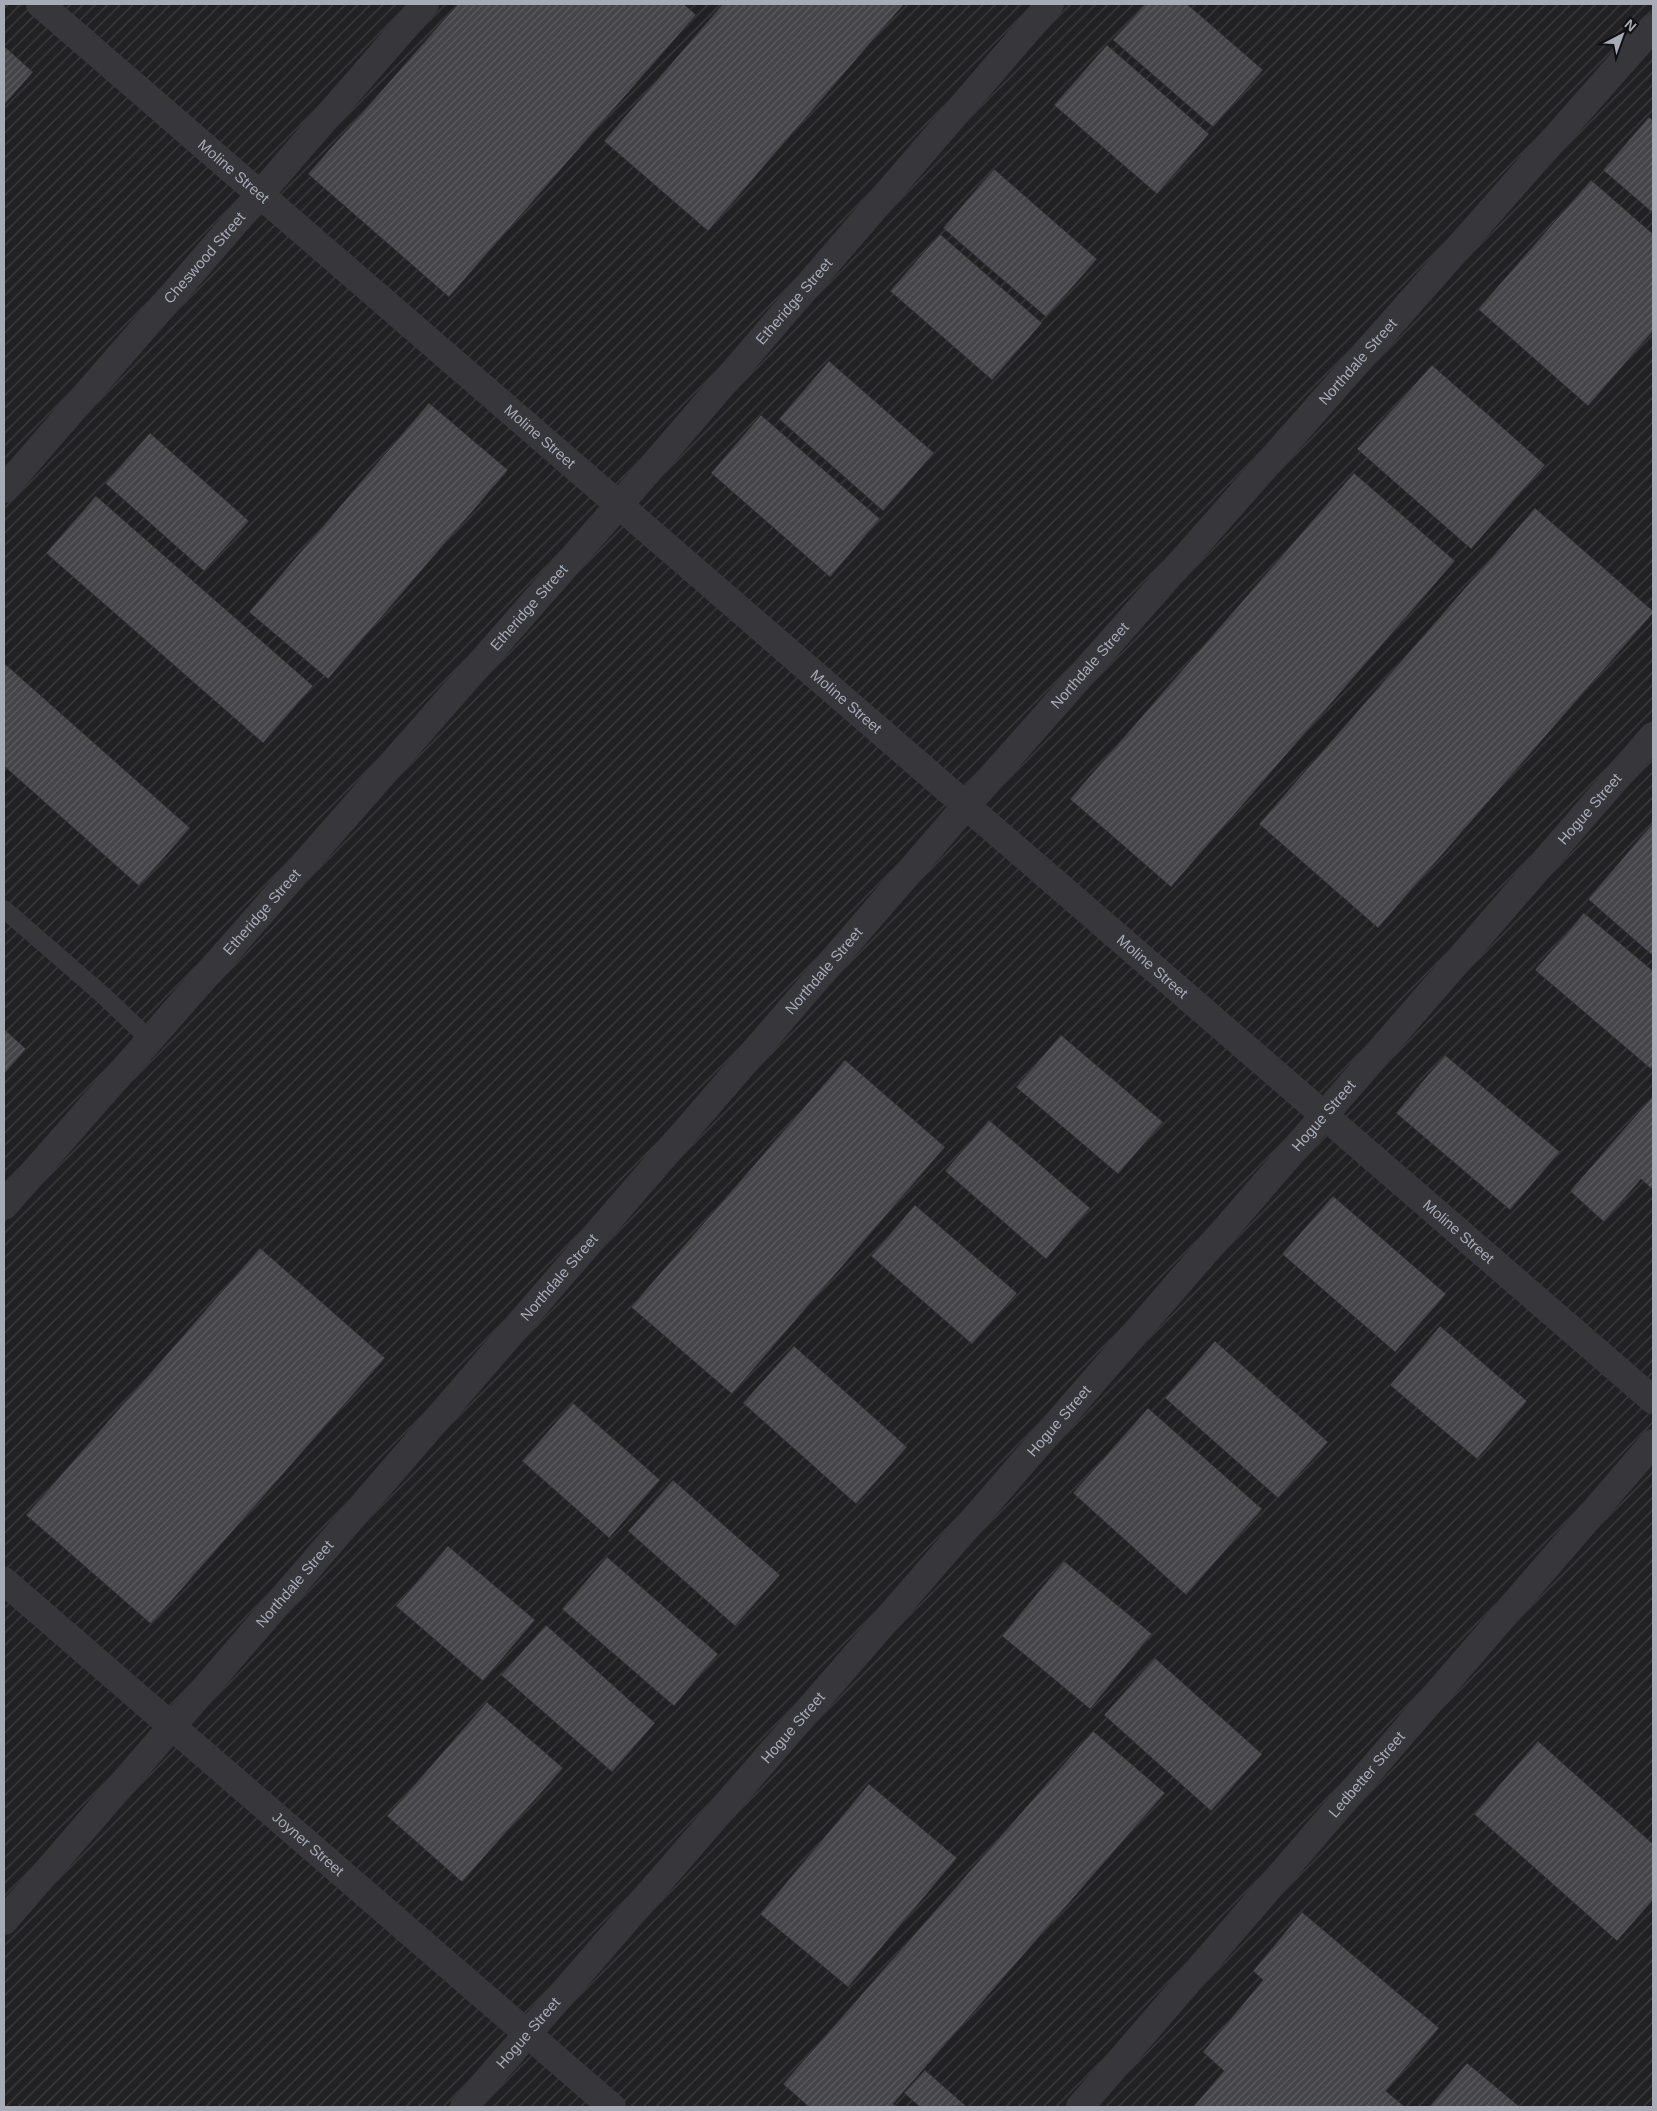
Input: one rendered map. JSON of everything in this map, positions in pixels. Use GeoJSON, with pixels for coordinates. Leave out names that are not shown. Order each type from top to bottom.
{"type":"FeatureCollection","features":[{"type":"Feature","properties":{"kind":"street","name":"Moline Street"},"geometry":{"type":"LineString","coordinates":[[40,4],[1653,1400]]}},
{"type":"Feature","properties":{"kind":"street","name":"Cheswood Street"},"geometry":{"type":"LineString","coordinates":[[4,490],[425,4]]}},
{"type":"Feature","properties":{"kind":"street","name":"Etheridge Street"},"geometry":{"type":"LineString","coordinates":[[4,1206],[620,505],[1050,4]]}},
{"type":"Feature","properties":{"kind":"street","name":"Northdale Street"},"geometry":{"type":"LineString","coordinates":[[4,1921],[966,806],[1653,27]]}},
{"type":"Feature","properties":{"kind":"street","name":"Hogue Street"},"geometry":{"type":"LineString","coordinates":[[464,2107],[1653,736]]}},
{"type":"Feature","properties":{"kind":"street","name":"Ledbetter Street"},"geometry":{"type":"LineString","coordinates":[[1080,2107],[1653,1443]]}},
{"type":"Feature","properties":{"kind":"street","name":"Joyner Street"},"geometry":{"type":"LineString","coordinates":[[4,1581],[612,2107]]}},
{"type":"Feature","properties":{"kind":"lane"},"geometry":{"type":"LineString","coordinates":[[4,908],[104,996],[150,1040]]}},
{"type":"Feature","properties":{"kind":"shaded area"},"geometry":{"type":"Polygon","coordinates":[[[4,4],[1653,4],[1653,2107],[4,2107],[4,4]]]}},
{"type":"Feature","properties":{"kind":"building"},"geometry":{"type":"Polygon","coordinates":[[[458,4],[684,4],[696,15],[449,297],[308,174],[458,4]]]}},
{"type":"Feature","properties":{"kind":"building"},"geometry":{"type":"Polygon","coordinates":[[[723,4],[904,4],[708,231],[604,141],[723,4]]]}},
{"type":"Feature","properties":{"kind":"building"},"geometry":{"type":"Polygon","coordinates":[[[1145,4],[1187,4],[1263,70],[1213,127],[1113,40],[1145,4]]]}},
{"type":"Feature","properties":{"kind":"building"},"geometry":{"type":"Polygon","coordinates":[[[1107,45],[1209,134],[1157,194],[1054,105],[1107,45]]]}},
{"type":"Feature","properties":{"kind":"building"},"geometry":{"type":"Polygon","coordinates":[[[4,46],[33,72],[4,105],[4,46]]]}},
{"type":"Feature","properties":{"kind":"building"},"geometry":{"type":"Polygon","coordinates":[[[1649,117],[1653,121],[1653,213],[1603,170],[1649,117]]]}},
{"type":"Feature","properties":{"kind":"building"},"geometry":{"type":"Polygon","coordinates":[[[994,169],[1097,259],[1046,317],[943,228],[994,169]]]}},
{"type":"Feature","properties":{"kind":"building"},"geometry":{"type":"Polygon","coordinates":[[[1591,180],[1653,234],[1653,331],[1588,406],[1478,309],[1591,180]]]}},
{"type":"Feature","properties":{"kind":"building"},"geometry":{"type":"Polygon","coordinates":[[[940,234],[1042,323],[992,380],[890,291],[940,234]]]}},
{"type":"Feature","properties":{"kind":"building"},"geometry":{"type":"Polygon","coordinates":[[[829,361],[934,453],[883,511],[779,419],[829,361]]]}},
{"type":"Feature","properties":{"kind":"building"},"geometry":{"type":"Polygon","coordinates":[[[1432,365],[1545,465],[1471,549],[1357,449],[1432,365]]]}},
{"type":"Feature","properties":{"kind":"building"},"geometry":{"type":"Polygon","coordinates":[[[429,403],[508,470],[328,679],[249,612],[429,403]]]}},
{"type":"Feature","properties":{"kind":"building"},"geometry":{"type":"Polygon","coordinates":[[[761,415],[880,519],[830,577],[711,473],[761,415]]]}},
{"type":"Feature","properties":{"kind":"building"},"geometry":{"type":"Polygon","coordinates":[[[150,433],[249,521],[204,571],[105,483],[150,433]]]}},
{"type":"Feature","properties":{"kind":"building"},"geometry":{"type":"Polygon","coordinates":[[[1354,473],[1455,561],[1171,887],[1070,799],[1354,473]]]}},
{"type":"Feature","properties":{"kind":"building"},"geometry":{"type":"Polygon","coordinates":[[[96,496],[313,686],[263,743],[46,553],[96,496]]]}},
{"type":"Feature","properties":{"kind":"building"},"geometry":{"type":"Polygon","coordinates":[[[1535,508],[1653,613],[1378,928],[1259,824],[1535,508]]]}},
{"type":"Feature","properties":{"kind":"building"},"geometry":{"type":"Polygon","coordinates":[[[4,663],[190,828],[139,886],[4,766],[4,663]]]}},
{"type":"Feature","properties":{"kind":"building"},"geometry":{"type":"Polygon","coordinates":[[[1653,823],[1653,956],[1588,899],[1653,823]]]}},
{"type":"Feature","properties":{"kind":"building"},"geometry":{"type":"Polygon","coordinates":[[[1584,913],[1653,971],[1653,1066],[1651,1069],[1535,970],[1584,913]]]}},
{"type":"Feature","properties":{"kind":"building"},"geometry":{"type":"Polygon","coordinates":[[[4,1029],[26,1049],[4,1074],[4,1029]]]}},
{"type":"Feature","properties":{"kind":"building"},"geometry":{"type":"Polygon","coordinates":[[[1061,1035],[1163,1122],[1118,1174],[1016,1087],[1061,1035]]]}},
{"type":"Feature","properties":{"kind":"building"},"geometry":{"type":"Polygon","coordinates":[[[1445,1055],[1560,1152],[1510,1210],[1396,1113],[1445,1055]]]}},
{"type":"Feature","properties":{"kind":"building"},"geometry":{"type":"Polygon","coordinates":[[[845,1060],[945,1147],[732,1394],[631,1307],[845,1060]]]}},
{"type":"Feature","properties":{"kind":"building"},"geometry":{"type":"Polygon","coordinates":[[[1653,1096],[1653,1190],[1641,1179],[1604,1222],[1570,1191],[1653,1096]]]}},
{"type":"Feature","properties":{"kind":"building"},"geometry":{"type":"Polygon","coordinates":[[[989,1120],[1090,1208],[1046,1259],[945,1171],[989,1120]]]}},
{"type":"Feature","properties":{"kind":"building"},"geometry":{"type":"Polygon","coordinates":[[[1333,1196],[1446,1294],[1395,1352],[1282,1254],[1333,1196]]]}},
{"type":"Feature","properties":{"kind":"building"},"geometry":{"type":"Polygon","coordinates":[[[915,1205],[1017,1293],[972,1344],[871,1256],[915,1205]]]}},
{"type":"Feature","properties":{"kind":"building"},"geometry":{"type":"Polygon","coordinates":[[[260,1248],[385,1358],[151,1624],[26,1515],[260,1248]]]}},
{"type":"Feature","properties":{"kind":"building"},"geometry":{"type":"Polygon","coordinates":[[[1440,1326],[1527,1401],[1477,1459],[1390,1385],[1440,1326]]]}},
{"type":"Feature","properties":{"kind":"building"},"geometry":{"type":"Polygon","coordinates":[[[1215,1341],[1328,1442],[1278,1498],[1165,1398],[1215,1341]]]}},
{"type":"Feature","properties":{"kind":"building"},"geometry":{"type":"Polygon","coordinates":[[[794,1346],[907,1447],[856,1504],[743,1403],[794,1346]]]}},
{"type":"Feature","properties":{"kind":"building"},"geometry":{"type":"Polygon","coordinates":[[[573,1403],[660,1480],[609,1538],[522,1461],[573,1403]]]}},
{"type":"Feature","properties":{"kind":"building"},"geometry":{"type":"Polygon","coordinates":[[[1148,1408],[1262,1509],[1186,1595],[1073,1493],[1148,1408]]]}},
{"type":"Feature","properties":{"kind":"building"},"geometry":{"type":"Polygon","coordinates":[[[673,1480],[780,1575],[735,1626],[628,1531],[673,1480]]]}},
{"type":"Feature","properties":{"kind":"building"},"geometry":{"type":"Polygon","coordinates":[[[448,1546],[535,1620],[483,1681],[396,1606],[448,1546]]]}},
{"type":"Feature","properties":{"kind":"building"},"geometry":{"type":"Polygon","coordinates":[[[607,1557],[718,1654],[674,1706],[562,1609],[607,1557]]]}},
{"type":"Feature","properties":{"kind":"building"},"geometry":{"type":"Polygon","coordinates":[[[1064,1561],[1152,1634],[1090,1709],[1002,1636],[1064,1561]]]}},
{"type":"Feature","properties":{"kind":"building"},"geometry":{"type":"Polygon","coordinates":[[[546,1625],[655,1723],[612,1772],[501,1675],[546,1625]]]}},
{"type":"Feature","properties":{"kind":"building"},"geometry":{"type":"Polygon","coordinates":[[[1155,1658],[1262,1754],[1211,1811],[1104,1715],[1155,1658]]]}},
{"type":"Feature","properties":{"kind":"building"},"geometry":{"type":"Polygon","coordinates":[[[487,1702],[563,1768],[462,1882],[387,1816],[487,1702]]]}},
{"type":"Feature","properties":{"kind":"building"},"geometry":{"type":"Polygon","coordinates":[[[1093,1731],[1165,1793],[893,2104],[896,2107],[809,2107],[783,2084],[1093,1731]]]}},
{"type":"Feature","properties":{"kind":"building"},"geometry":{"type":"Polygon","coordinates":[[[1538,1741],[1653,1844],[1653,1900],[1617,1941],[1474,1814],[1538,1741]]]}},
{"type":"Feature","properties":{"kind":"building"},"geometry":{"type":"Polygon","coordinates":[[[869,1784],[957,1858],[848,1987],[760,1914],[869,1784]]]}},
{"type":"Feature","properties":{"kind":"building"},"geometry":{"type":"Polygon","coordinates":[[[1302,1912],[1439,2028],[1386,2091],[1405,2107],[1193,2107],[1224,2071],[1203,2052],[1263,1980],[1253,1971],[1302,1912]]]}},
{"type":"Feature","properties":{"kind":"building"},"geometry":{"type":"Polygon","coordinates":[[[1467,2063],[1520,2107],[1429,2107],[1467,2063]]]}},
{"type":"Feature","properties":{"kind":"building"},"geometry":{"type":"Polygon","coordinates":[[[925,2070],[966,2106],[920,2107],[904,2093],[925,2070]]]}}]}
